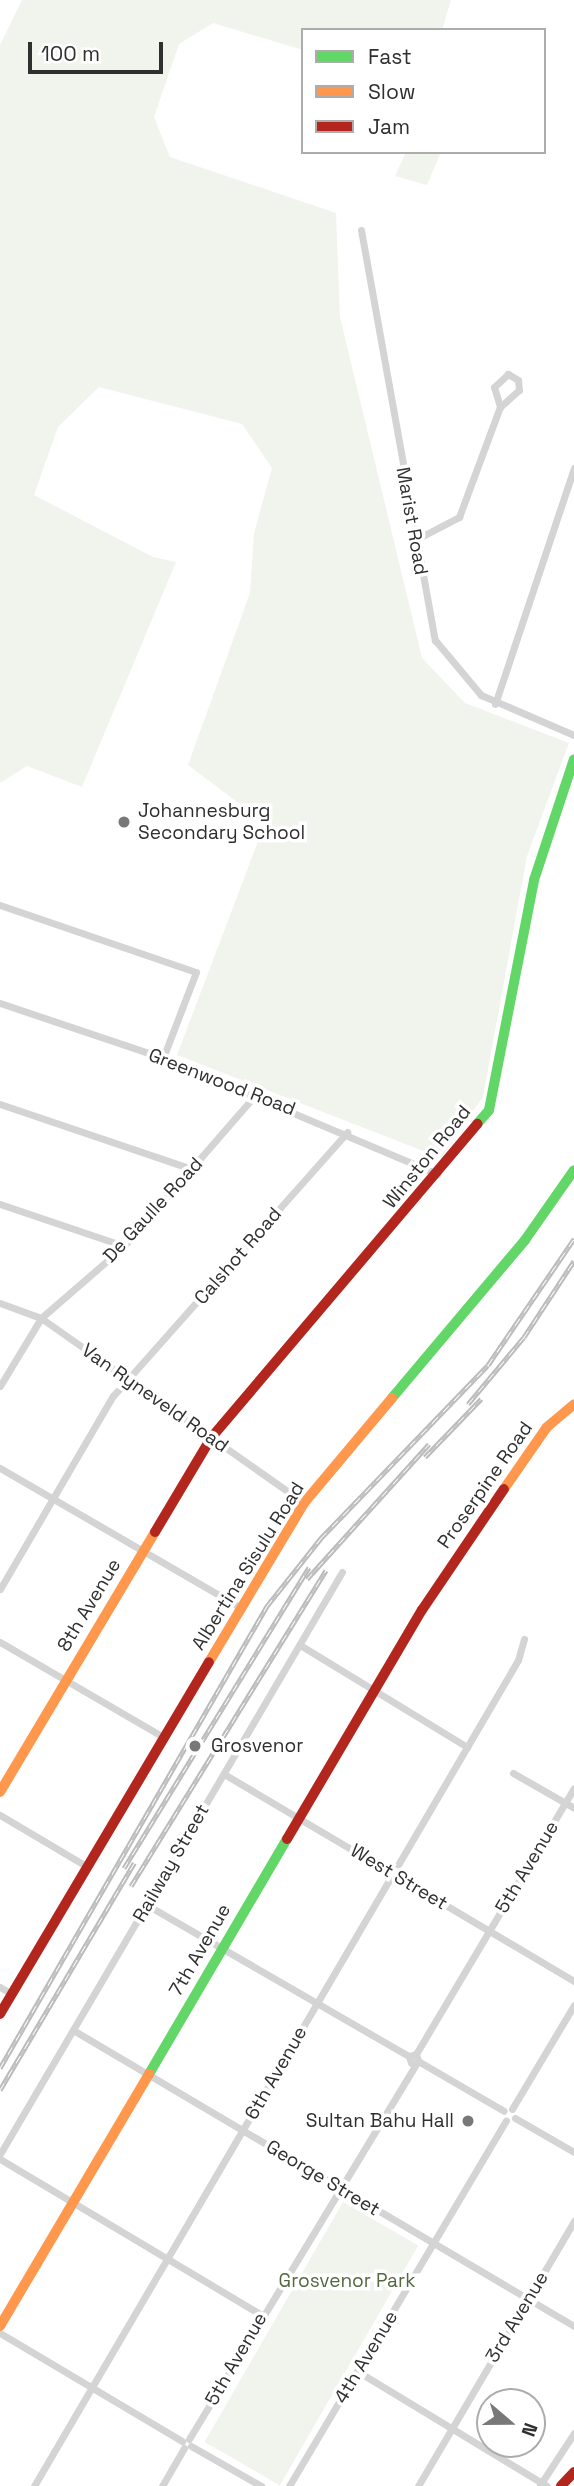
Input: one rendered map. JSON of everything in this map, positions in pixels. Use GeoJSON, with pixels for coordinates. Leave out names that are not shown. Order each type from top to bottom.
{"type":"FeatureCollection","features":[{"type":"Feature","properties":{"kind":"street","name":"Marist Road"},"geometry":{"type":"LineString","coordinates":[[361,230],[415,540],[440,652],[463,681],[495,704],[574,735]]}},
{"type":"Feature","properties":{"kind":"street"},"geometry":{"type":"LineString","coordinates":[[415,540],[459,517],[500,407],[519,390],[518,380],[508,374],[494,387],[500,407]]}},
{"type":"Feature","properties":{"kind":"street"},"geometry":{"type":"LineString","coordinates":[[495,704],[574,468]]}},
{"type":"Feature","properties":{"kind":"street","name":"Winston Road"},"geometry":{"type":"LineString","coordinates":[[211,1438],[438,1174],[495,1096],[534,880],[574,759]]}},
{"type":"Feature","properties":{"kind":"street"},"geometry":{"type":"LineString","coordinates":[[0,905],[195,972],[163,1058]]}},
{"type":"Feature","properties":{"kind":"street","name":"Greenwood Road"},"geometry":{"type":"LineString","coordinates":[[0,1003],[163,1058],[256,1094],[438,1174]]}},
{"type":"Feature","properties":{"kind":"street","name":"De Gaulle Road"},"geometry":{"type":"LineString","coordinates":[[0,1386],[41,1318],[124,1246],[256,1094]]}},
{"type":"Feature","properties":{"kind":"street"},"geometry":{"type":"LineString","coordinates":[[0,1104],[192,1169]]}},
{"type":"Feature","properties":{"kind":"street","name":"Calshot Road"},"geometry":{"type":"LineString","coordinates":[[0,1589],[52,1499],[130,1380],[347,1132]]}},
{"type":"Feature","properties":{"kind":"street","name":"Albertina Sisulu Road"},"geometry":{"type":"LineString","coordinates":[[0,2014],[304,1503],[525,1240],[574,1170]]}},
{"type":"Feature","properties":{"kind":"street"},"geometry":{"type":"LineString","coordinates":[[0,1204],[124,1246]]}},
{"type":"Feature","properties":{"kind":"street","name":"Van Ryneveld Road"},"geometry":{"type":"LineString","coordinates":[[0,1303],[41,1318],[304,1503]]}},
{"type":"Feature","properties":{"kind":"street","name":"Proserpine Road"},"geometry":{"type":"LineString","coordinates":[[433,1593],[547,1427],[574,1404]]}},
{"type":"Feature","properties":{"kind":"street","name":"8th Avenue"},"geometry":{"type":"LineString","coordinates":[[0,1791],[211,1438]]}},
{"type":"Feature","properties":{"kind":"street"},"geometry":{"type":"LineString","coordinates":[[0,1468],[240,1607]]}},
{"type":"Feature","properties":{"kind":"street","name":"Railway Street"},"geometry":{"type":"LineString","coordinates":[[0,2154],[342,1572]]}},
{"type":"Feature","properties":{"kind":"street","name":"7th Avenue"},"geometry":{"type":"LineString","coordinates":[[0,2326],[433,1593]]}},
{"type":"Feature","properties":{"kind":"street","name":"6th Avenue"},"geometry":{"type":"LineString","coordinates":[[34,2486],[518,1660],[524,1639]]}},
{"type":"Feature","properties":{"kind":"street"},"geometry":{"type":"LineString","coordinates":[[0,1642],[163,1737]]}},
{"type":"Feature","properties":{"kind":"street"},"geometry":{"type":"LineString","coordinates":[[300,1645],[467,1747]]}},
{"type":"Feature","properties":{"kind":"street"},"geometry":{"type":"LineString","coordinates":[[513,1773],[574,1808]]}},
{"type":"Feature","properties":{"kind":"street","name":"West Street"},"geometry":{"type":"LineString","coordinates":[[224,1774],[574,1981]]}},
{"type":"Feature","properties":{"kind":"street","name":"5th Avenue"},"geometry":{"type":"LineString","coordinates":[[162,2486],[574,1788]]}},
{"type":"Feature","properties":{"kind":"street"},"geometry":{"type":"LineString","coordinates":[[0,1815],[88,1867]]}},
{"type":"Feature","properties":{"kind":"street"},"geometry":{"type":"LineString","coordinates":[[147,1905],[508,2110]]}},
{"type":"Feature","properties":{"kind":"street"},"geometry":{"type":"LineString","coordinates":[[0,1987],[12,1994]]}},
{"type":"Feature","properties":{"kind":"street"},"geometry":{"type":"LineString","coordinates":[[574,2005],[508,2110],[510,2119],[574,2151]]}},
{"type":"Feature","properties":{"kind":"street","name":"George Street"},"geometry":{"type":"LineString","coordinates":[[73,2030],[574,2326]]}},
{"type":"Feature","properties":{"kind":"street","name":"4th Avenue"},"geometry":{"type":"LineString","coordinates":[[289,2486],[510,2119]]}},
{"type":"Feature","properties":{"kind":"street"},"geometry":{"type":"LineString","coordinates":[[0,2160],[262,2315]]}},
{"type":"Feature","properties":{"kind":"street","name":"3rd Avenue"},"geometry":{"type":"LineString","coordinates":[[418,2486],[574,2221]]}},
{"type":"Feature","properties":{"kind":"street"},"geometry":{"type":"LineString","coordinates":[[0,2333],[261,2486]]}},
{"type":"Feature","properties":{"kind":"street"},"geometry":{"type":"LineString","coordinates":[[358,2371],[543,2485],[573,2439]]}},
{"type":"Feature","properties":{"kind":"street"},"geometry":{"type":"LineString","coordinates":[[561,2486],[574,2472]]}},
{"type":"Feature","properties":{"kind":"green space"},"geometry":{"type":"Polygon","coordinates":[[[22,0],[451,0],[443,28],[301,28],[301,49],[213,23],[179,44],[154,117],[170,157],[336,213],[340,317],[422,658],[465,703],[569,743],[527,856],[483,1097],[441,1158],[177,1055],[265,823],[188,765],[250,593],[254,533],[272,468],[242,424],[99,387],[58,427],[34,495],[153,557],[176,562],[82,787],[27,766],[0,783],[0,45],[22,0]]]}},
{"type":"Feature","properties":{"kind":"green space"},"geometry":{"type":"Polygon","coordinates":[[[405,154],[440,154],[427,185],[395,176],[405,154]]]}},
{"type":"Feature","properties":{"kind":"green space","name":"Grosvenor Park"},"geometry":{"type":"Polygon","coordinates":[[[343,2202],[418,2246],[280,2485],[204,2442],[343,2202]]]}},
{"type":"Feature","properties":{"kind":"railway"},"geometry":{"type":"LineString","coordinates":[[0,2068],[267,1606],[321,1538],[488,1365],[574,1239]]}},
{"type":"Feature","properties":{"kind":"railway"},"geometry":{"type":"LineString","coordinates":[[468,1404],[524,1337],[574,1261]]}},
{"type":"Feature","properties":{"kind":"railway"},"geometry":{"type":"LineString","coordinates":[[425,1457],[481,1399]]}},
{"type":"Feature","properties":{"kind":"railway"},"geometry":{"type":"LineString","coordinates":[[307,1579],[429,1444]]}},
{"type":"Feature","properties":{"kind":"railway"},"geometry":{"type":"LineString","coordinates":[[124,1868],[309,1567]]}},
{"type":"Feature","properties":{"kind":"railway"},"geometry":{"type":"LineString","coordinates":[[131,1886],[326,1570]]}},
{"type":"Feature","properties":{"kind":"railway"},"geometry":{"type":"LineString","coordinates":[[0,2090],[134,1863]]}},
{"type":"Feature","properties":{"kind":"traffic: fast"},"geometry":{"type":"LineString","coordinates":[[477,1124],[489,1110],[534,880],[574,759]]}},
{"type":"Feature","properties":{"kind":"traffic: fast"},"geometry":{"type":"LineString","coordinates":[[392,1398],[525,1240],[574,1170]]}},
{"type":"Feature","properties":{"kind":"traffic: fast"},"geometry":{"type":"LineString","coordinates":[[149,2074],[287,1839]]}},
{"type":"Feature","properties":{"kind":"traffic: slow"},"geometry":{"type":"LineString","coordinates":[[209,1662],[304,1503],[392,1398]]}},
{"type":"Feature","properties":{"kind":"traffic: slow"},"geometry":{"type":"LineString","coordinates":[[504,1489],[547,1427],[574,1404]]}},
{"type":"Feature","properties":{"kind":"traffic: slow"},"geometry":{"type":"LineString","coordinates":[[0,1792],[155,1532]]}},
{"type":"Feature","properties":{"kind":"traffic: slow"},"geometry":{"type":"LineString","coordinates":[[0,2326],[149,2074]]}},
{"type":"Feature","properties":{"kind":"traffic: jam"},"geometry":{"type":"LineString","coordinates":[[155,1532],[211,1438],[477,1124]]}},
{"type":"Feature","properties":{"kind":"traffic: jam"},"geometry":{"type":"LineString","coordinates":[[287,1839],[422,1610],[504,1489]]}},
{"type":"Feature","properties":{"kind":"traffic: jam"},"geometry":{"type":"LineString","coordinates":[[0,2014],[209,1662]]}},
{"type":"Feature","properties":{"kind":"traffic: jam"},"geometry":{"type":"LineString","coordinates":[[561,2486],[574,2472]]}},
{"type":"Feature","properties":{"kind":"place","name":"Johannesburg Secondary School"},"geometry":{"type":"Point","coordinates":[124,822]}},
{"type":"Feature","properties":{"kind":"place","name":"Grosvenor"},"geometry":{"type":"Point","coordinates":[195,1746]}},
{"type":"Feature","properties":{"kind":"place","name":"Sultan Bahu Hall"},"geometry":{"type":"Point","coordinates":[468,2121]}}]}
